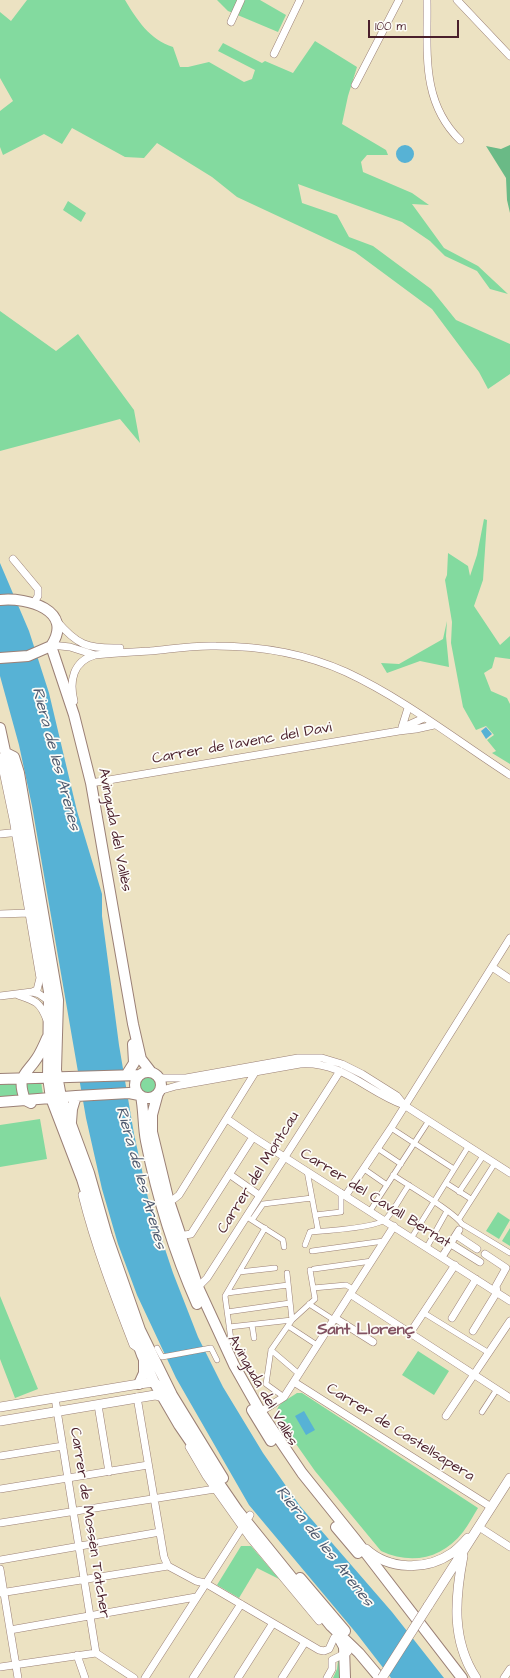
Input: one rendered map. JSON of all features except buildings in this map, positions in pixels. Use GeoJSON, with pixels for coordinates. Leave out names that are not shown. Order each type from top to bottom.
{"type":"FeatureCollection","features":[{"type":"Feature","properties":{"kind":"main road"},"geometry":{"type":"LineString","coordinates":[[0,600],[14,600],[34,604],[46,609],[56,620],[56,633],[49,646],[28,656],[0,658]]}},
{"type":"Feature","properties":{"kind":"main road","name":"Avinguda del Vallès"},"geometry":{"type":"LineString","coordinates":[[49,646],[74,715],[91,783],[133,1024],[141,1059],[147,1075]]}},
{"type":"Feature","properties":{"kind":"main road"},"geometry":{"type":"LineString","coordinates":[[0,728],[2,754],[49,992],[48,1003],[56,1058],[52,1077]]}},
{"type":"Feature","properties":{"kind":"main road"},"geometry":{"type":"LineString","coordinates":[[2,754],[14,757],[22,789],[58,1000],[59,1020],[51,1031],[37,1059],[24,1075],[22,1092],[29,1102],[47,1106],[59,1118]]}},
{"type":"Feature","properties":{"kind":"main road","name":"Avinguda del Vallès"},"geometry":{"type":"LineString","coordinates":[[133,1024],[134,1063]]}},
{"type":"Feature","properties":{"kind":"main road"},"geometry":{"type":"LineString","coordinates":[[51,1031],[52,1077],[59,1118],[82,1179],[101,1240],[142,1354],[154,1382],[167,1396],[218,1470],[246,1521],[377,1665],[387,1678]]}},
{"type":"Feature","properties":{"kind":"main road"},"geometry":{"type":"LineString","coordinates":[[56,1058],[65,1070],[75,1076]]}},
{"type":"Feature","properties":{"kind":"main road"},"geometry":{"type":"LineString","coordinates":[[0,1102],[29,1102],[76,1096],[136,1095],[151,1097],[158,1092],[161,1084],[147,1075],[134,1063],[126,1074]]}},
{"type":"Feature","properties":{"kind":"main road"},"geometry":{"type":"LineString","coordinates":[[4,1079],[24,1075],[52,1077],[126,1074],[147,1075]]}},
{"type":"Feature","properties":{"kind":"main road"},"geometry":{"type":"LineString","coordinates":[[136,1095],[134,1085],[135,1081],[147,1075]]}},
{"type":"Feature","properties":{"kind":"main road","name":"Avinguda del Vallès"},"geometry":{"type":"LineString","coordinates":[[158,1092],[152,1124],[155,1149],[168,1198],[200,1285],[224,1344],[258,1413],[302,1473],[462,1678]]}},
{"type":"Feature","properties":{"kind":"main road","name":"Avinguda del Vallès"},"geometry":{"type":"LineString","coordinates":[[136,1095],[144,1113],[145,1135],[153,1172],[169,1229],[185,1275],[201,1313],[224,1359],[298,1478],[456,1678]]}},
{"type":"Feature","properties":{"kind":"main road"},"geometry":{"type":"LineString","coordinates":[[71,1126],[72,1109],[76,1096]]}},
{"type":"Feature","properties":{"kind":"main road"},"geometry":{"type":"LineString","coordinates":[[56,1098],[71,1126],[89,1173],[107,1236],[131,1307],[179,1425],[246,1521],[343,1643],[345,1653],[345,1678]]}},
{"type":"Feature","properties":{"kind":"main road","name":"Avinguda del Vallès"},"geometry":{"type":"LineString","coordinates":[[152,1124],[156,1130],[174,1199],[200,1285]]}},
{"type":"Feature","properties":{"kind":"main road"},"geometry":{"type":"LineString","coordinates":[[139,1384],[144,1373],[142,1354]]}},
{"type":"Feature","properties":{"kind":"main road"},"geometry":{"type":"LineString","coordinates":[[319,1622],[334,1638],[345,1653]]}},
{"type":"Feature","properties":{"kind":"main road"},"geometry":{"type":"LineString","coordinates":[[331,1626],[355,1649],[381,1678]]}},
{"type":"Feature","properties":{"kind":"street"},"geometry":{"type":"LineString","coordinates":[[231,22],[241,0]]}},
{"type":"Feature","properties":{"kind":"street"},"geometry":{"type":"LineString","coordinates":[[274,54],[300,0]]}},
{"type":"Feature","properties":{"kind":"street"},"geometry":{"type":"LineString","coordinates":[[355,86],[399,0]]}},
{"type":"Feature","properties":{"kind":"street"},"geometry":{"type":"LineString","coordinates":[[427,0],[428,75],[441,116],[448,127],[460,140]]}},
{"type":"Feature","properties":{"kind":"street"},"geometry":{"type":"LineString","coordinates":[[457,0],[509,53]]}},
{"type":"Feature","properties":{"kind":"street"},"geometry":{"type":"LineString","coordinates":[[13,559],[38,589],[38,596],[34,604]]}},
{"type":"Feature","properties":{"kind":"street"},"geometry":{"type":"LineString","coordinates":[[56,620],[74,640],[100,648],[234,646],[261,649],[297,656],[344,672],[379,689],[510,775]]}},
{"type":"Feature","properties":{"kind":"street"},"geometry":{"type":"LineString","coordinates":[[49,646],[70,647],[95,655]]}},
{"type":"Feature","properties":{"kind":"street"},"geometry":{"type":"LineString","coordinates":[[74,715],[75,706],[71,686],[74,674],[82,662],[89,657],[95,655],[168,648]]}},
{"type":"Feature","properties":{"kind":"street"},"geometry":{"type":"LineString","coordinates":[[401,729],[408,708]]}},
{"type":"Feature","properties":{"kind":"street","name":"Carrer de l'avenc del Davi"},"geometry":{"type":"LineString","coordinates":[[401,729],[424,718]]}},
{"type":"Feature","properties":{"kind":"street","name":"Carrer de l'avenc del Davi"},"geometry":{"type":"LineString","coordinates":[[91,783],[401,729],[416,729],[434,724]]}},
{"type":"Feature","properties":{"kind":"street"},"geometry":{"type":"LineString","coordinates":[[0,834],[18,832],[25,827],[20,796],[22,789]]}},
{"type":"Feature","properties":{"kind":"street"},"geometry":{"type":"LineString","coordinates":[[18,832],[27,838],[35,869]]}},
{"type":"Feature","properties":{"kind":"street"},"geometry":{"type":"LineString","coordinates":[[18,832],[40,978],[48,1003]]}},
{"type":"Feature","properties":{"kind":"street"},"geometry":{"type":"LineString","coordinates":[[0,914],[29,913]]}},
{"type":"Feature","properties":{"kind":"street"},"geometry":{"type":"LineString","coordinates":[[315,1215],[341,1212],[344,1194],[364,1169],[391,1128],[510,938]]}},
{"type":"Feature","properties":{"kind":"street"},"geometry":{"type":"LineString","coordinates":[[492,967],[510,979]]}},
{"type":"Feature","properties":{"kind":"street"},"geometry":{"type":"LineString","coordinates":[[32,992],[37,990],[40,978]]}},
{"type":"Feature","properties":{"kind":"street"},"geometry":{"type":"LineString","coordinates":[[18,995],[24,992],[32,992],[39,994],[48,1003]]}},
{"type":"Feature","properties":{"kind":"street"},"geometry":{"type":"LineString","coordinates":[[0,996],[18,995],[28,998],[42,1008],[51,1031]]}},
{"type":"Feature","properties":{"kind":"street"},"geometry":{"type":"LineString","coordinates":[[147,1075],[186,1078],[298,1058],[322,1058],[333,1060],[362,1074],[397,1096],[404,1105],[428,1122],[510,1173]]}},
{"type":"Feature","properties":{"kind":"street"},"geometry":{"type":"LineString","coordinates":[[158,1092],[176,1086],[309,1063],[324,1065],[356,1078],[394,1102],[404,1105]]}},
{"type":"Feature","properties":{"kind":"street"},"geometry":{"type":"LineString","coordinates":[[174,1199],[179,1195],[256,1071]]}},
{"type":"Feature","properties":{"kind":"street","name":"Carrer del Montcau"},"geometry":{"type":"LineString","coordinates":[[200,1285],[249,1218],[259,1195],[340,1071]]}},
{"type":"Feature","properties":{"kind":"street","name":"Carrer del Cavall Bernat"},"geometry":{"type":"LineString","coordinates":[[227,1119],[510,1301]]}},
{"type":"Feature","properties":{"kind":"street"},"geometry":{"type":"LineString","coordinates":[[370,1211],[428,1122]]}},
{"type":"Feature","properties":{"kind":"street"},"geometry":{"type":"LineString","coordinates":[[391,1128],[454,1169]]}},
{"type":"Feature","properties":{"kind":"street"},"geometry":{"type":"LineString","coordinates":[[185,1235],[191,1234],[253,1137]]}},
{"type":"Feature","properties":{"kind":"street"},"geometry":{"type":"LineString","coordinates":[[412,1237],[468,1147]]}},
{"type":"Feature","properties":{"kind":"street"},"geometry":{"type":"LineString","coordinates":[[377,1148],[400,1164]]}},
{"type":"Feature","properties":{"kind":"street"},"geometry":{"type":"LineString","coordinates":[[459,1192],[483,1156]]}},
{"type":"Feature","properties":{"kind":"street"},"geometry":{"type":"LineString","coordinates":[[459,1219],[495,1163]]}},
{"type":"Feature","properties":{"kind":"street"},"geometry":{"type":"LineString","coordinates":[[364,1169],[387,1185]]}},
{"type":"Feature","properties":{"kind":"street"},"geometry":{"type":"LineString","coordinates":[[307,1171],[318,1230],[310,1232]]}},
{"type":"Feature","properties":{"kind":"street"},"geometry":{"type":"LineString","coordinates":[[229,1174],[259,1195]]}},
{"type":"Feature","properties":{"kind":"street"},"geometry":{"type":"LineString","coordinates":[[393,1175],[459,1219],[462,1224],[510,1253]]}},
{"type":"Feature","properties":{"kind":"street"},"geometry":{"type":"LineString","coordinates":[[446,1183],[471,1200]]}},
{"type":"Feature","properties":{"kind":"street"},"geometry":{"type":"LineString","coordinates":[[310,1232],[332,1231],[378,1224],[385,1220],[409,1185]]}},
{"type":"Feature","properties":{"kind":"street"},"geometry":{"type":"LineString","coordinates":[[284,1247],[283,1240],[249,1218],[263,1204],[312,1198]]}},
{"type":"Feature","properties":{"kind":"street"},"geometry":{"type":"LineString","coordinates":[[427,1247],[447,1211]]}},
{"type":"Feature","properties":{"kind":"street"},"geometry":{"type":"LineString","coordinates":[[258,1413],[284,1397],[317,1345],[324,1339],[394,1226]]}},
{"type":"Feature","properties":{"kind":"street"},"geometry":{"type":"LineString","coordinates":[[224,1344],[231,1340],[225,1296],[265,1228]]}},
{"type":"Feature","properties":{"kind":"street"},"geometry":{"type":"LineString","coordinates":[[305,1245],[310,1232]]}},
{"type":"Feature","properties":{"kind":"street"},"geometry":{"type":"LineString","coordinates":[[442,1257],[458,1232],[478,1249]]}},
{"type":"Feature","properties":{"kind":"street"},"geometry":{"type":"LineString","coordinates":[[312,1251],[384,1241]]}},
{"type":"Feature","properties":{"kind":"street"},"geometry":{"type":"LineString","coordinates":[[451,1244],[480,1262]]}},
{"type":"Feature","properties":{"kind":"street"},"geometry":{"type":"LineString","coordinates":[[473,1331],[497,1292],[496,1286],[506,1268],[485,1254]]}},
{"type":"Feature","properties":{"kind":"street"},"geometry":{"type":"LineString","coordinates":[[284,1397],[266,1384],[271,1350],[292,1320],[314,1299],[312,1270],[372,1261]]}},
{"type":"Feature","properties":{"kind":"street"},"geometry":{"type":"LineString","coordinates":[[410,1333],[455,1265]]}},
{"type":"Feature","properties":{"kind":"street"},"geometry":{"type":"LineString","coordinates":[[239,1272],[275,1268]]}},
{"type":"Feature","properties":{"kind":"street"},"geometry":{"type":"LineString","coordinates":[[287,1272],[292,1320]]}},
{"type":"Feature","properties":{"kind":"street"},"geometry":{"type":"LineString","coordinates":[[452,1318],[476,1279]]}},
{"type":"Feature","properties":{"kind":"street"},"geometry":{"type":"LineString","coordinates":[[227,1293],[288,1285]]}},
{"type":"Feature","properties":{"kind":"street"},"geometry":{"type":"LineString","coordinates":[[313,1288],[346,1285],[352,1292],[410,1333],[510,1398]]}},
{"type":"Feature","properties":{"kind":"street"},"geometry":{"type":"LineString","coordinates":[[227,1312],[290,1303]]}},
{"type":"Feature","properties":{"kind":"street"},"geometry":{"type":"LineString","coordinates":[[309,1304],[373,1342]]}},
{"type":"Feature","properties":{"kind":"street"},"geometry":{"type":"LineString","coordinates":[[424,1312],[450,1330],[489,1353]]}},
{"type":"Feature","properties":{"kind":"street"},"geometry":{"type":"LineString","coordinates":[[229,1327],[292,1320]]}},
{"type":"Feature","properties":{"kind":"street"},"geometry":{"type":"LineString","coordinates":[[446,1416],[510,1321]]}},
{"type":"Feature","properties":{"kind":"street"},"geometry":{"type":"LineString","coordinates":[[252,1324],[254,1338]]}},
{"type":"Feature","properties":{"kind":"street"},"geometry":{"type":"LineString","coordinates":[[288,1326],[317,1345]]}},
{"type":"Feature","properties":{"kind":"street"},"geometry":{"type":"LineString","coordinates":[[157,1348],[162,1357],[211,1348],[217,1360]]}},
{"type":"Feature","properties":{"kind":"street"},"geometry":{"type":"LineString","coordinates":[[271,1350],[299,1374]]}},
{"type":"Feature","properties":{"kind":"street"},"geometry":{"type":"LineString","coordinates":[[0,1407],[154,1382]]}},
{"type":"Feature","properties":{"kind":"street","name":"Carrer de Castellsapera"},"geometry":{"type":"LineString","coordinates":[[294,1382],[491,1507]]}},
{"type":"Feature","properties":{"kind":"street"},"geometry":{"type":"LineString","coordinates":[[482,1412],[497,1389]]}},
{"type":"Feature","properties":{"kind":"street"},"geometry":{"type":"LineString","coordinates":[[0,1421],[155,1395],[167,1396]]}},
{"type":"Feature","properties":{"kind":"street","name":"Carrer de Mossèn Tatcher"},"geometry":{"type":"LineString","coordinates":[[55,1398],[96,1653]]}},
{"type":"Feature","properties":{"kind":"street"},"geometry":{"type":"LineString","coordinates":[[137,1398],[164,1557],[168,1566]]}},
{"type":"Feature","properties":{"kind":"street"},"geometry":{"type":"LineString","coordinates":[[98,1405],[109,1472]]}},
{"type":"Feature","properties":{"kind":"street"},"geometry":{"type":"LineString","coordinates":[[179,1425],[189,1448],[215,1489],[246,1521],[319,1622]]}},
{"type":"Feature","properties":{"kind":"street"},"geometry":{"type":"LineString","coordinates":[[0,1456],[63,1446]]}},
{"type":"Feature","properties":{"kind":"street"},"geometry":{"type":"LineString","coordinates":[[0,1489],[148,1465]]}},
{"type":"Feature","properties":{"kind":"street"},"geometry":{"type":"LineString","coordinates":[[381,1678],[510,1478]]}},
{"type":"Feature","properties":{"kind":"street"},"geometry":{"type":"LineString","coordinates":[[0,1523],[215,1489]]}},
{"type":"Feature","properties":{"kind":"street"},"geometry":{"type":"LineString","coordinates":[[145,1678],[246,1521]]}},
{"type":"Feature","properties":{"kind":"street"},"geometry":{"type":"LineString","coordinates":[[355,1539],[374,1556],[383,1561],[407,1566],[418,1566],[439,1560],[453,1552],[479,1527]]}},
{"type":"Feature","properties":{"kind":"street"},"geometry":{"type":"LineString","coordinates":[[479,1527],[510,1547]]}},
{"type":"Feature","properties":{"kind":"street"},"geometry":{"type":"LineString","coordinates":[[0,1560],[160,1532]]}},
{"type":"Feature","properties":{"kind":"street"},"geometry":{"type":"LineString","coordinates":[[464,1550],[456,1615],[460,1642],[468,1665],[476,1678]]}},
{"type":"Feature","properties":{"kind":"street"},"geometry":{"type":"LineString","coordinates":[[2,1593],[168,1566],[196,1581],[205,1583],[319,1650],[330,1658],[332,1663],[332,1669],[327,1678]]}},
{"type":"Feature","properties":{"kind":"street"},"geometry":{"type":"LineString","coordinates":[[0,1569],[2,1593],[18,1678]]}},
{"type":"Feature","properties":{"kind":"street"},"geometry":{"type":"LineString","coordinates":[[10,1630],[196,1598]]}},
{"type":"Feature","properties":{"kind":"street"},"geometry":{"type":"LineString","coordinates":[[193,1678],[241,1604]]}},
{"type":"Feature","properties":{"kind":"street"},"geometry":{"type":"LineString","coordinates":[[238,1678],[273,1623]]}},
{"type":"Feature","properties":{"kind":"street"},"geometry":{"type":"LineString","coordinates":[[319,1650],[324,1651],[329,1649],[334,1638]]}},
{"type":"Feature","properties":{"kind":"street"},"geometry":{"type":"LineString","coordinates":[[282,1678],[305,1642]]}},
{"type":"Feature","properties":{"kind":"street"},"geometry":{"type":"LineString","coordinates":[[332,1663],[334,1658],[355,1649]]}},
{"type":"Feature","properties":{"kind":"street"},"geometry":{"type":"LineString","coordinates":[[0,1667],[96,1653],[134,1678]]}},
{"type":"Feature","properties":{"kind":"street"},"geometry":{"type":"LineString","coordinates":[[77,1655],[85,1678]]}},
{"type":"Feature","properties":{"kind":"street"},"geometry":{"type":"LineString","coordinates":[[504,1678],[510,1669]]}},
{"type":"Feature","properties":{"kind":"green space"},"geometry":{"type":"Polygon","coordinates":[[[27,0],[125,0],[139,22],[157,40],[173,47],[180,67],[188,67],[209,62],[244,82],[252,79],[255,70],[218,51],[223,43],[262,63],[265,61],[293,73],[315,41],[357,67],[348,96],[342,124],[386,150],[388,155],[367,155],[361,162],[363,172],[412,193],[429,205],[412,204],[444,248],[478,266],[508,294],[490,289],[477,271],[445,256],[430,241],[402,222],[298,184],[302,203],[337,215],[349,237],[373,246],[431,289],[456,320],[510,344],[510,374],[488,389],[479,372],[432,309],[355,252],[237,197],[212,177],[157,143],[144,158],[125,157],[72,128],[62,144],[44,134],[3,155],[0,147],[0,111],[13,101],[0,78],[0,12],[11,21],[27,0]]]}},
{"type":"Feature","properties":{"kind":"green space"},"geometry":{"type":"Polygon","coordinates":[[[217,0],[260,0],[286,15],[278,32],[228,11],[217,0]]]}},
{"type":"Feature","properties":{"kind":"green space"},"geometry":{"type":"Polygon","coordinates":[[[510,145],[510,213],[507,200],[506,178],[486,146],[501,149],[510,145]]]}},
{"type":"Feature","properties":{"kind":"green space"},"geometry":{"type":"Polygon","coordinates":[[[68,201],[86,213],[81,222],[63,210],[68,201]]]}},
{"type":"Feature","properties":{"kind":"green space"},"geometry":{"type":"Polygon","coordinates":[[[0,311],[56,351],[78,334],[134,410],[140,443],[120,419],[0,451],[0,311]]]}},
{"type":"Feature","properties":{"kind":"green space"},"geometry":{"type":"Polygon","coordinates":[[[484,519],[487,520],[483,580],[474,606],[500,645],[510,636],[510,659],[495,657],[492,668],[484,673],[491,691],[507,698],[510,704],[510,764],[492,753],[496,751],[487,740],[494,735],[486,726],[476,730],[463,707],[451,643],[452,622],[445,580],[447,575],[448,553],[468,566],[470,576],[477,555],[484,519]]]}},
{"type":"Feature","properties":{"kind":"green space"},"geometry":{"type":"Polygon","coordinates":[[[447,621],[446,636],[449,667],[420,661],[387,673],[381,663],[399,664],[443,639],[447,621]]]}},
{"type":"Feature","properties":{"kind":"green space"},"geometry":{"type":"Polygon","coordinates":[[[144,1076],[152,1076],[157,1081],[155,1092],[152,1094],[144,1094],[139,1089],[139,1081],[144,1076]]]}},
{"type":"Feature","properties":{"kind":"green space"},"geometry":{"type":"Polygon","coordinates":[[[41,1081],[43,1095],[29,1095],[25,1085],[27,1083],[41,1081]]]}},
{"type":"Feature","properties":{"kind":"green space"},"geometry":{"type":"Polygon","coordinates":[[[0,1082],[18,1082],[18,1097],[0,1098],[0,1082]]]}},
{"type":"Feature","properties":{"kind":"green space"},"geometry":{"type":"Polygon","coordinates":[[[40,1119],[47,1159],[0,1167],[0,1125],[40,1119]]]}},
{"type":"Feature","properties":{"kind":"green space"},"geometry":{"type":"Polygon","coordinates":[[[498,1212],[510,1220],[499,1239],[486,1231],[498,1212]]]}},
{"type":"Feature","properties":{"kind":"green space"},"geometry":{"type":"Polygon","coordinates":[[[510,1228],[510,1246],[502,1241],[510,1228]]]}},
{"type":"Feature","properties":{"kind":"green space"},"geometry":{"type":"Polygon","coordinates":[[[0,1296],[38,1389],[15,1398],[0,1359],[0,1296]]]}},
{"type":"Feature","properties":{"kind":"green space"},"geometry":{"type":"Polygon","coordinates":[[[418,1351],[449,1371],[434,1395],[402,1375],[418,1351]]]}},
{"type":"Feature","properties":{"kind":"green space"},"geometry":{"type":"Polygon","coordinates":[[[297,1393],[302,1393],[478,1508],[463,1532],[446,1548],[436,1554],[425,1557],[404,1558],[381,1551],[315,1471],[277,1417],[277,1409],[279,1406],[285,1400],[297,1393]]]}},
{"type":"Feature","properties":{"kind":"green space"},"geometry":{"type":"Polygon","coordinates":[[[241,1546],[251,1546],[279,1579],[257,1568],[239,1598],[217,1585],[241,1546]]]}},
{"type":"Feature","properties":{"kind":"green space"},"geometry":{"type":"Polygon","coordinates":[[[338,1661],[340,1661],[339,1678],[333,1678],[337,1669],[338,1661]]]}},
{"type":"Feature","properties":{"kind":"water"},"geometry":{"type":"Polygon","coordinates":[[[405,145],[411,148],[414,154],[411,160],[405,163],[399,160],[396,154],[399,148],[405,145]]]}},
{"type":"Feature","properties":{"kind":"water","name":"Riera de les Arenes"},"geometry":{"type":"Polygon","coordinates":[[[0,563],[29,631],[49,693],[77,811],[102,894],[102,916],[119,1045],[134,1134],[148,1198],[173,1273],[198,1337],[223,1387],[263,1453],[300,1506],[392,1612],[444,1678],[391,1678],[357,1634],[249,1505],[176,1378],[137,1295],[118,1244],[102,1189],[86,1118],[32,806],[19,745],[0,676],[0,563]]]}},
{"type":"Feature","properties":{"kind":"water"},"geometry":{"type":"Polygon","coordinates":[[[486,727],[492,734],[486,739],[481,731],[486,727]]]}},
{"type":"Feature","properties":{"kind":"water"},"geometry":{"type":"Polygon","coordinates":[[[304,1411],[315,1430],[306,1435],[295,1416],[304,1411]]]}},
{"type":"Feature","properties":{"kind":"district","name":"Sant Llorenç"},"geometry":{"type":"Point","coordinates":[366,1331]}}]}
